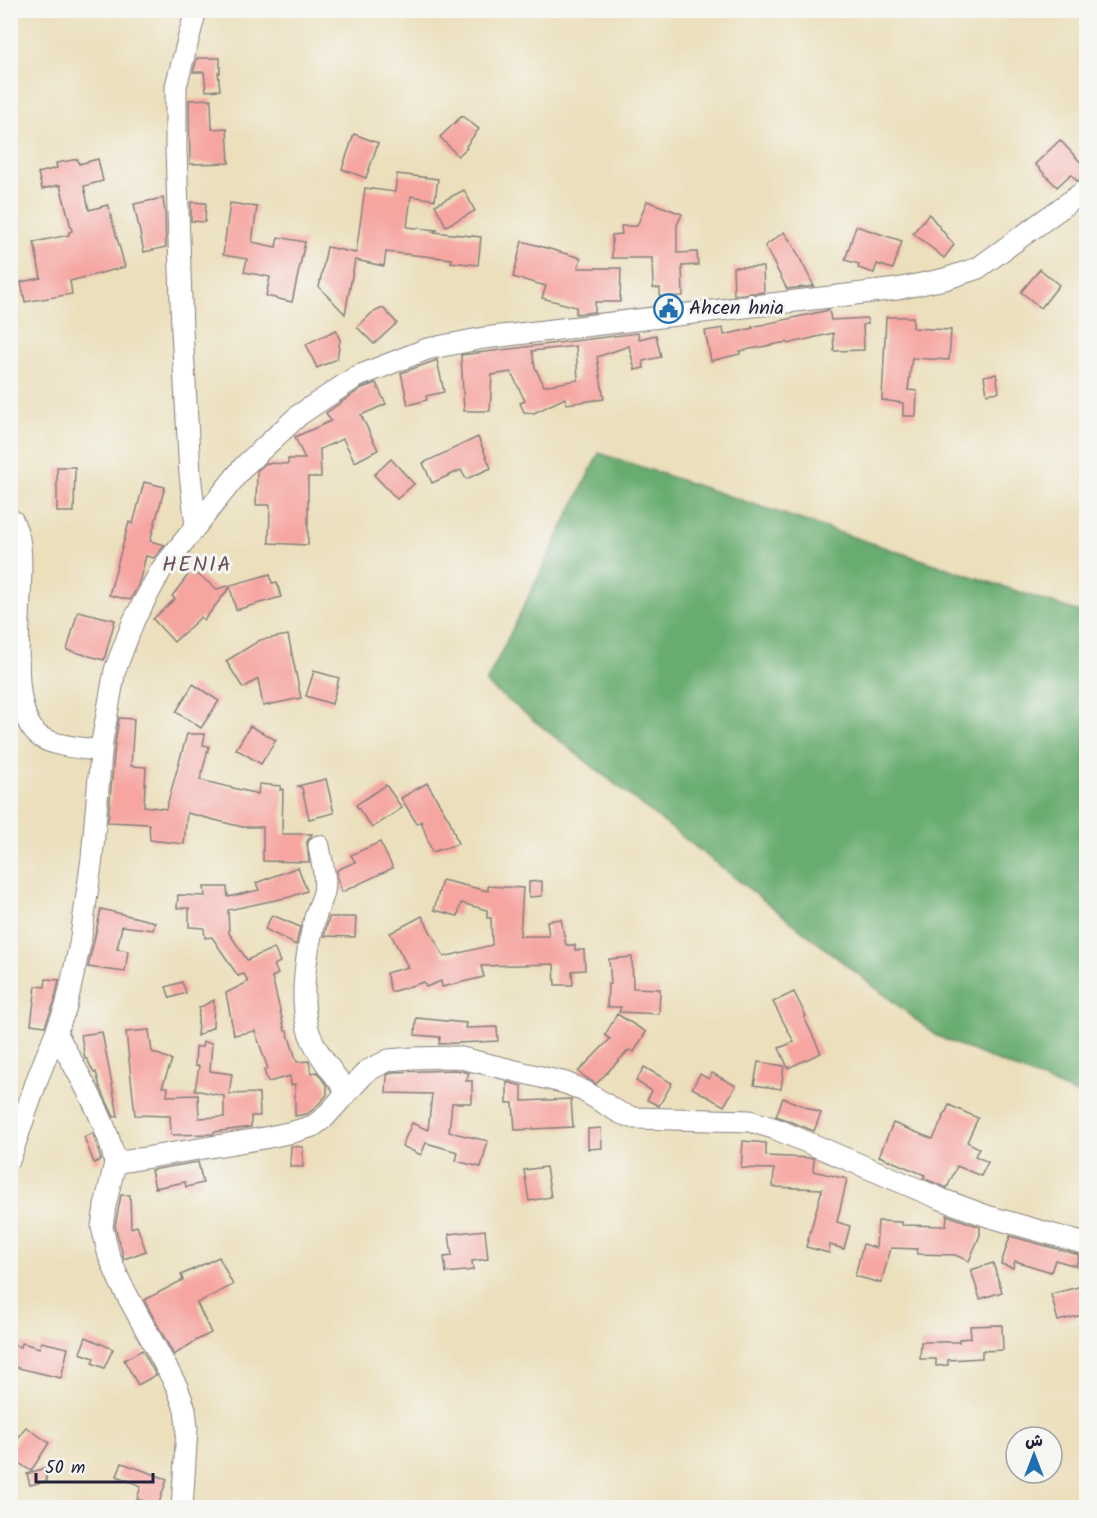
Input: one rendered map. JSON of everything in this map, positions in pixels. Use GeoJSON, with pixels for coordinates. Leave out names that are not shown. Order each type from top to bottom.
{"type":"FeatureCollection","features":[{"type":"Feature","properties":{"kind":"street"},"geometry":{"type":"LineString","coordinates":[[196,10],[176,86],[176,149],[182,330],[190,474],[196,526]]}},
{"type":"Feature","properties":{"kind":"street"},"geometry":{"type":"LineString","coordinates":[[10,1158],[38,1077],[66,1007],[80,944],[92,858],[101,751],[115,670],[134,620],[161,570],[244,465],[299,415],[356,377],[427,349],[484,338],[897,289],[945,279],[978,268],[1086,190]]}},
{"type":"Feature","properties":{"kind":"street"},"geometry":{"type":"LineString","coordinates":[[13,521],[19,537],[21,559],[16,669],[17,692],[22,715],[31,730],[43,738],[101,751]]}},
{"type":"Feature","properties":{"kind":"street"},"geometry":{"type":"LineString","coordinates":[[319,846],[324,892],[313,926],[304,985],[304,1004],[314,1044],[347,1092]]}},
{"type":"Feature","properties":{"kind":"street"},"geometry":{"type":"LineString","coordinates":[[56,1032],[106,1128],[112,1146],[115,1163],[102,1227],[109,1256],[120,1282],[177,1387],[185,1408],[187,1428],[182,1508]]}},
{"type":"Feature","properties":{"kind":"street"},"geometry":{"type":"LineString","coordinates":[[115,1163],[293,1132],[313,1126],[324,1118],[367,1071],[389,1060],[457,1057],[566,1083],[620,1113],[634,1118],[750,1121],[776,1129],[959,1206],[1086,1244]]}},
{"type":"Feature","properties":{"kind":"green space"},"geometry":{"type":"Polygon","coordinates":[[[599,453],[1086,614],[1086,1098],[937,1036],[486,683],[599,453]]]}},
{"type":"Feature","properties":{"kind":"building"},"geometry":{"type":"Polygon","coordinates":[[[197,58],[220,58],[220,73],[218,72],[220,90],[206,91],[204,72],[193,72],[197,58]]]}},
{"type":"Feature","properties":{"kind":"building"},"geometry":{"type":"Polygon","coordinates":[[[211,99],[212,129],[227,128],[229,163],[190,164],[189,100],[211,99]]]}},
{"type":"Feature","properties":{"kind":"building"},"geometry":{"type":"Polygon","coordinates":[[[462,116],[479,129],[466,146],[467,148],[458,156],[440,137],[462,116]]]}},
{"type":"Feature","properties":{"kind":"building"},"geometry":{"type":"Polygon","coordinates":[[[354,134],[378,143],[366,178],[342,169],[354,134]]]}},
{"type":"Feature","properties":{"kind":"building"},"geometry":{"type":"Polygon","coordinates":[[[1060,140],[1086,168],[1086,177],[1077,181],[1071,174],[1057,187],[1035,164],[1060,140]]]}},
{"type":"Feature","properties":{"kind":"building"},"geometry":{"type":"Polygon","coordinates":[[[78,159],[79,164],[98,159],[103,181],[84,186],[89,210],[108,205],[125,267],[70,281],[72,294],[25,302],[21,282],[41,278],[34,242],[69,235],[72,231],[60,185],[42,189],[38,173],[57,168],[56,163],[78,159]]]}},
{"type":"Feature","properties":{"kind":"building"},"geometry":{"type":"Polygon","coordinates":[[[397,174],[438,179],[435,200],[411,196],[407,227],[481,237],[478,265],[451,262],[452,259],[386,252],[384,266],[355,260],[345,314],[319,287],[327,247],[356,253],[365,188],[395,192],[397,174]]]}},
{"type":"Feature","properties":{"kind":"building"},"geometry":{"type":"Polygon","coordinates":[[[464,190],[475,211],[446,226],[435,205],[464,190]]]}},
{"type":"Feature","properties":{"kind":"building"},"geometry":{"type":"Polygon","coordinates":[[[163,198],[166,247],[144,252],[134,204],[163,198]]]}},
{"type":"Feature","properties":{"kind":"building"},"geometry":{"type":"Polygon","coordinates":[[[647,201],[682,214],[677,225],[677,253],[697,252],[698,265],[682,266],[683,296],[660,297],[660,288],[653,288],[652,258],[612,258],[612,235],[622,234],[621,226],[637,226],[647,201]]]}},
{"type":"Feature","properties":{"kind":"building"},"geometry":{"type":"Polygon","coordinates":[[[191,202],[206,203],[205,222],[191,221],[191,202]]]}},
{"type":"Feature","properties":{"kind":"building"},"geometry":{"type":"Polygon","coordinates":[[[230,203],[257,207],[252,242],[276,247],[278,237],[305,242],[292,302],[266,296],[270,277],[244,272],[247,259],[223,255],[230,203]]]}},
{"type":"Feature","properties":{"kind":"building"},"geometry":{"type":"Polygon","coordinates":[[[929,214],[954,245],[944,258],[913,233],[929,214]]]}},
{"type":"Feature","properties":{"kind":"building"},"geometry":{"type":"Polygon","coordinates":[[[856,226],[902,241],[893,269],[877,264],[874,273],[858,268],[859,264],[845,260],[856,226]]]}},
{"type":"Feature","properties":{"kind":"building"},"geometry":{"type":"Polygon","coordinates":[[[784,232],[814,286],[787,289],[765,246],[784,232]]]}},
{"type":"Feature","properties":{"kind":"building"},"geometry":{"type":"Polygon","coordinates":[[[522,241],[581,258],[578,268],[621,268],[620,302],[595,302],[595,312],[576,314],[576,307],[542,298],[546,286],[513,277],[522,241]]]}},
{"type":"Feature","properties":{"kind":"building"},"geometry":{"type":"Polygon","coordinates":[[[733,267],[763,267],[764,292],[734,295],[733,267]]]}},
{"type":"Feature","properties":{"kind":"building"},"geometry":{"type":"Polygon","coordinates":[[[1040,269],[1059,285],[1041,308],[1021,292],[1040,269]]]}},
{"type":"Feature","properties":{"kind":"building"},"geometry":{"type":"Polygon","coordinates":[[[383,308],[397,323],[374,344],[357,327],[372,313],[383,308]]]}},
{"type":"Feature","properties":{"kind":"building"},"geometry":{"type":"Polygon","coordinates":[[[829,310],[831,320],[867,318],[868,324],[863,325],[864,350],[834,351],[833,333],[788,344],[787,342],[740,351],[740,354],[711,361],[705,331],[723,328],[724,335],[829,310]]]}},
{"type":"Feature","properties":{"kind":"building"},"geometry":{"type":"Polygon","coordinates":[[[886,317],[913,317],[913,328],[951,330],[949,360],[912,358],[908,390],[917,391],[916,416],[903,416],[903,403],[882,400],[886,317]]]}},
{"type":"Feature","properties":{"kind":"building"},"geometry":{"type":"Polygon","coordinates":[[[336,330],[340,340],[337,359],[317,368],[306,344],[336,330]]]}},
{"type":"Feature","properties":{"kind":"building"},"geometry":{"type":"Polygon","coordinates":[[[638,333],[639,339],[656,335],[661,357],[643,361],[644,368],[635,370],[629,346],[597,357],[604,399],[566,404],[565,398],[534,413],[524,412],[520,403],[525,401],[511,372],[492,375],[490,411],[464,411],[461,355],[638,333]],[[576,346],[532,351],[535,367],[544,386],[578,380],[576,346]]]}},
{"type":"Feature","properties":{"kind":"building"},"geometry":{"type":"Polygon","coordinates":[[[437,360],[444,392],[426,396],[427,400],[408,405],[401,373],[437,360]]]}},
{"type":"Feature","properties":{"kind":"building"},"geometry":{"type":"Polygon","coordinates":[[[996,374],[999,392],[987,394],[984,376],[996,374]]]}},
{"type":"Feature","properties":{"kind":"building"},"geometry":{"type":"Polygon","coordinates":[[[376,383],[386,404],[361,415],[378,450],[355,462],[343,439],[320,449],[321,477],[308,477],[308,545],[269,543],[270,505],[256,505],[257,471],[266,463],[288,464],[288,459],[305,459],[295,437],[331,421],[326,413],[362,388],[376,383]]]}},
{"type":"Feature","properties":{"kind":"building"},"geometry":{"type":"Polygon","coordinates":[[[478,437],[491,468],[466,479],[461,470],[432,483],[423,463],[478,437]]]}},
{"type":"Feature","properties":{"kind":"building"},"geometry":{"type":"Polygon","coordinates":[[[391,459],[414,484],[397,499],[374,475],[391,459]]]}},
{"type":"Feature","properties":{"kind":"building"},"geometry":{"type":"Polygon","coordinates":[[[57,467],[75,467],[74,512],[57,512],[57,467]]]}},
{"type":"Feature","properties":{"kind":"building"},"geometry":{"type":"Polygon","coordinates":[[[144,482],[165,487],[150,541],[165,545],[154,558],[146,556],[138,586],[130,600],[109,595],[129,522],[133,524],[144,482]]]}},
{"type":"Feature","properties":{"kind":"building"},"geometry":{"type":"Polygon","coordinates":[[[192,570],[217,589],[270,574],[272,583],[277,582],[281,597],[236,610],[230,587],[204,620],[201,617],[174,642],[153,619],[175,599],[172,596],[192,570]]]}},
{"type":"Feature","properties":{"kind":"building"},"geometry":{"type":"Polygon","coordinates":[[[78,611],[115,620],[104,660],[67,650],[78,611]]]}},
{"type":"Feature","properties":{"kind":"building"},"geometry":{"type":"Polygon","coordinates":[[[288,635],[301,698],[263,706],[258,679],[243,688],[226,661],[260,640],[288,635]]]}},
{"type":"Feature","properties":{"kind":"building"},"geometry":{"type":"Polygon","coordinates":[[[314,671],[339,678],[332,704],[306,696],[314,671]]]}},
{"type":"Feature","properties":{"kind":"building"},"geometry":{"type":"Polygon","coordinates":[[[193,684],[219,701],[201,728],[176,712],[193,684]]]}},
{"type":"Feature","properties":{"kind":"building"},"geometry":{"type":"Polygon","coordinates":[[[119,718],[134,719],[131,766],[146,767],[144,806],[166,809],[187,734],[205,734],[203,745],[209,746],[200,780],[258,794],[259,784],[281,786],[280,790],[283,789],[282,834],[312,834],[307,842],[309,862],[263,861],[263,827],[242,827],[187,813],[184,844],[150,840],[149,824],[108,822],[119,718]]]}},
{"type":"Feature","properties":{"kind":"building"},"geometry":{"type":"Polygon","coordinates":[[[250,726],[276,740],[261,764],[236,749],[250,726]]]}},
{"type":"Feature","properties":{"kind":"building"},"geometry":{"type":"Polygon","coordinates":[[[326,779],[334,813],[309,819],[302,788],[298,786],[326,779]]]}},
{"type":"Feature","properties":{"kind":"building"},"geometry":{"type":"Polygon","coordinates":[[[427,783],[450,821],[458,844],[432,852],[421,821],[417,824],[401,798],[427,783]]]}},
{"type":"Feature","properties":{"kind":"building"},"geometry":{"type":"Polygon","coordinates":[[[386,785],[402,808],[372,828],[356,805],[386,785]]]}},
{"type":"Feature","properties":{"kind":"building"},"geometry":{"type":"Polygon","coordinates":[[[380,842],[393,868],[342,892],[337,870],[355,862],[351,855],[380,842]]]}},
{"type":"Feature","properties":{"kind":"building"},"geometry":{"type":"Polygon","coordinates":[[[298,867],[307,891],[290,897],[228,910],[229,933],[247,960],[274,948],[280,962],[274,965],[278,974],[272,977],[285,1031],[287,1031],[297,1062],[309,1061],[311,1073],[317,1072],[327,1086],[327,1095],[315,1108],[307,1114],[295,1116],[295,1084],[291,1085],[290,1076],[268,1082],[264,1070],[268,1069],[255,1031],[234,1035],[226,993],[248,982],[244,974],[238,976],[212,937],[205,938],[204,928],[189,927],[189,908],[177,908],[178,895],[205,896],[204,887],[227,887],[228,897],[259,890],[256,883],[298,867]]]}},
{"type":"Feature","properties":{"kind":"building"},"geometry":{"type":"Polygon","coordinates":[[[442,880],[488,891],[488,886],[523,888],[520,936],[549,936],[547,921],[561,919],[566,945],[575,945],[575,950],[584,950],[585,970],[572,971],[573,985],[555,985],[554,964],[481,966],[484,977],[442,987],[441,981],[426,987],[424,982],[391,992],[386,973],[408,967],[390,933],[422,916],[444,957],[492,945],[491,918],[487,918],[487,910],[461,903],[458,916],[434,910],[442,880]]]}},
{"type":"Feature","properties":{"kind":"building"},"geometry":{"type":"Polygon","coordinates":[[[542,881],[542,896],[529,897],[529,882],[542,881]]]}},
{"type":"Feature","properties":{"kind":"building"},"geometry":{"type":"Polygon","coordinates":[[[101,909],[155,922],[153,930],[122,926],[117,949],[128,951],[125,972],[88,967],[101,909]]]}},
{"type":"Feature","properties":{"kind":"building"},"geometry":{"type":"Polygon","coordinates":[[[272,915],[300,927],[296,945],[265,929],[272,915]]]}},
{"type":"Feature","properties":{"kind":"building"},"geometry":{"type":"Polygon","coordinates":[[[329,917],[356,917],[355,937],[324,936],[329,917]]]}},
{"type":"Feature","properties":{"kind":"building"},"geometry":{"type":"Polygon","coordinates":[[[632,957],[633,988],[660,989],[659,1014],[619,1012],[621,1007],[607,1007],[608,984],[611,984],[609,959],[632,957]]]}},
{"type":"Feature","properties":{"kind":"building"},"geometry":{"type":"Polygon","coordinates":[[[46,979],[59,980],[54,1003],[45,1026],[31,1024],[36,986],[45,987],[46,979]]]}},
{"type":"Feature","properties":{"kind":"building"},"geometry":{"type":"Polygon","coordinates":[[[182,982],[186,993],[170,998],[166,987],[182,982]]]}},
{"type":"Feature","properties":{"kind":"building"},"geometry":{"type":"Polygon","coordinates":[[[794,992],[821,1053],[788,1068],[779,1048],[794,1042],[773,1002],[794,992]]]}},
{"type":"Feature","properties":{"kind":"building"},"geometry":{"type":"Polygon","coordinates":[[[214,1000],[213,1027],[197,1036],[199,1008],[214,1000]]]}},
{"type":"Feature","properties":{"kind":"building"},"geometry":{"type":"Polygon","coordinates":[[[617,1014],[646,1032],[634,1052],[629,1050],[596,1084],[578,1072],[610,1039],[605,1035],[617,1014]]]}},
{"type":"Feature","properties":{"kind":"building"},"geometry":{"type":"Polygon","coordinates":[[[416,1018],[466,1023],[465,1028],[497,1027],[498,1041],[439,1044],[440,1037],[415,1035],[416,1018]]]}},
{"type":"Feature","properties":{"kind":"building"},"geometry":{"type":"Polygon","coordinates":[[[149,1030],[152,1052],[172,1060],[162,1087],[168,1087],[167,1096],[198,1095],[199,1118],[224,1117],[224,1096],[195,1090],[199,1066],[195,1066],[196,1047],[202,1047],[203,1042],[212,1043],[210,1071],[232,1074],[229,1094],[259,1093],[260,1116],[251,1116],[251,1127],[213,1134],[171,1135],[170,1116],[135,1115],[126,1032],[149,1030]]]}},
{"type":"Feature","properties":{"kind":"building"},"geometry":{"type":"Polygon","coordinates":[[[102,1032],[118,1116],[114,1117],[100,1087],[96,1072],[94,1073],[85,1059],[81,1035],[102,1032]]]}},
{"type":"Feature","properties":{"kind":"building"},"geometry":{"type":"Polygon","coordinates":[[[758,1062],[784,1066],[781,1089],[754,1085],[758,1062]]]}},
{"type":"Feature","properties":{"kind":"building"},"geometry":{"type":"Polygon","coordinates":[[[644,1067],[672,1083],[659,1106],[647,1100],[652,1091],[636,1081],[644,1067]]]}},
{"type":"Feature","properties":{"kind":"building"},"geometry":{"type":"Polygon","coordinates":[[[456,1070],[469,1073],[466,1081],[472,1081],[472,1103],[452,1103],[449,1132],[488,1141],[481,1167],[456,1161],[458,1152],[426,1143],[421,1155],[402,1146],[412,1123],[428,1130],[432,1094],[386,1093],[387,1075],[393,1072],[456,1070]]]}},
{"type":"Feature","properties":{"kind":"building"},"geometry":{"type":"Polygon","coordinates":[[[712,1073],[736,1086],[724,1106],[692,1088],[700,1074],[709,1079],[712,1073]]]}},
{"type":"Feature","properties":{"kind":"building"},"geometry":{"type":"Polygon","coordinates":[[[507,1082],[522,1086],[522,1101],[571,1099],[573,1127],[515,1130],[513,1103],[507,1103],[507,1082]]]}},
{"type":"Feature","properties":{"kind":"building"},"geometry":{"type":"Polygon","coordinates":[[[783,1098],[821,1113],[814,1131],[776,1116],[783,1098]]]}},
{"type":"Feature","properties":{"kind":"building"},"geometry":{"type":"Polygon","coordinates":[[[949,1105],[978,1118],[967,1142],[979,1148],[975,1156],[988,1162],[981,1176],[957,1166],[947,1188],[923,1178],[925,1175],[879,1156],[893,1123],[933,1139],[949,1105]]]}},
{"type":"Feature","properties":{"kind":"building"},"geometry":{"type":"Polygon","coordinates":[[[601,1128],[602,1148],[588,1149],[588,1129],[601,1128]]]}},
{"type":"Feature","properties":{"kind":"building"},"geometry":{"type":"Polygon","coordinates":[[[93,1133],[101,1160],[94,1163],[84,1137],[93,1133]]]}},
{"type":"Feature","properties":{"kind":"building"},"geometry":{"type":"Polygon","coordinates":[[[743,1141],[766,1143],[766,1156],[812,1158],[814,1159],[813,1171],[847,1179],[837,1222],[850,1226],[844,1249],[830,1245],[829,1253],[806,1247],[822,1189],[773,1187],[774,1169],[741,1168],[743,1141]]]}},
{"type":"Feature","properties":{"kind":"building"},"geometry":{"type":"Polygon","coordinates":[[[291,1146],[303,1147],[303,1167],[290,1167],[291,1146]]]}},
{"type":"Feature","properties":{"kind":"building"},"geometry":{"type":"Polygon","coordinates":[[[198,1162],[203,1183],[186,1187],[185,1182],[155,1188],[151,1170],[198,1162]]]}},
{"type":"Feature","properties":{"kind":"building"},"geometry":{"type":"Polygon","coordinates":[[[546,1167],[551,1197],[529,1201],[524,1170],[546,1167]]]}},
{"type":"Feature","properties":{"kind":"building"},"geometry":{"type":"Polygon","coordinates":[[[121,1195],[130,1195],[131,1228],[137,1226],[146,1251],[124,1259],[115,1226],[121,1195]]]}},
{"type":"Feature","properties":{"kind":"building"},"geometry":{"type":"Polygon","coordinates":[[[947,1215],[980,1227],[980,1235],[969,1261],[955,1255],[917,1254],[917,1249],[891,1248],[881,1283],[855,1276],[863,1244],[876,1248],[878,1221],[902,1222],[902,1225],[946,1226],[947,1215]]]}},
{"type":"Feature","properties":{"kind":"building"},"geometry":{"type":"Polygon","coordinates":[[[485,1230],[488,1259],[472,1261],[473,1270],[446,1273],[444,1257],[452,1256],[449,1234],[485,1230]]]}},
{"type":"Feature","properties":{"kind":"building"},"geometry":{"type":"Polygon","coordinates":[[[1010,1236],[1079,1255],[1076,1266],[1055,1260],[1051,1272],[1015,1261],[1013,1268],[1001,1264],[1010,1236]]]}},
{"type":"Feature","properties":{"kind":"building"},"geometry":{"type":"Polygon","coordinates":[[[219,1257],[233,1285],[197,1303],[211,1333],[174,1355],[144,1300],[183,1280],[181,1275],[219,1257]]]}},
{"type":"Feature","properties":{"kind":"building"},"geometry":{"type":"Polygon","coordinates":[[[993,1263],[1002,1292],[980,1299],[971,1270],[993,1263]]]}},
{"type":"Feature","properties":{"kind":"building"},"geometry":{"type":"Polygon","coordinates":[[[1086,1285],[1086,1314],[1058,1321],[1051,1294],[1086,1285]]]}},
{"type":"Feature","properties":{"kind":"building"},"geometry":{"type":"Polygon","coordinates":[[[1002,1325],[1003,1350],[982,1351],[982,1358],[948,1360],[948,1365],[936,1366],[936,1359],[920,1359],[921,1342],[959,1342],[959,1339],[971,1338],[970,1326],[1002,1325]]]}},
{"type":"Feature","properties":{"kind":"building"},"geometry":{"type":"Polygon","coordinates":[[[86,1337],[113,1349],[104,1368],[92,1363],[94,1358],[80,1353],[86,1337]]]}},
{"type":"Feature","properties":{"kind":"building"},"geometry":{"type":"Polygon","coordinates":[[[41,1342],[68,1348],[61,1378],[10,1366],[10,1344],[21,1347],[22,1343],[40,1348],[41,1342]]]}},
{"type":"Feature","properties":{"kind":"building"},"geometry":{"type":"Polygon","coordinates":[[[142,1350],[156,1375],[138,1385],[124,1360],[142,1350]]]}},
{"type":"Feature","properties":{"kind":"building"},"geometry":{"type":"Polygon","coordinates":[[[26,1427],[49,1443],[31,1471],[10,1457],[10,1450],[26,1427]]]}},
{"type":"Feature","properties":{"kind":"building"},"geometry":{"type":"Polygon","coordinates":[[[122,1463],[167,1479],[158,1506],[137,1499],[141,1486],[117,1476],[122,1463]]]}},
{"type":"Feature","properties":{"kind":"building"},"geometry":{"type":"Polygon","coordinates":[[[44,1468],[47,1481],[30,1485],[27,1474],[44,1468]]]}},
{"type":"Feature","properties":{"kind":"place","name":"Ahcen hnia"},"geometry":{"type":"Point","coordinates":[668,309]}},
{"type":"Feature","properties":{"kind":"district","name":"HENIA"},"geometry":{"type":"Point","coordinates":[197,565]}}]}
